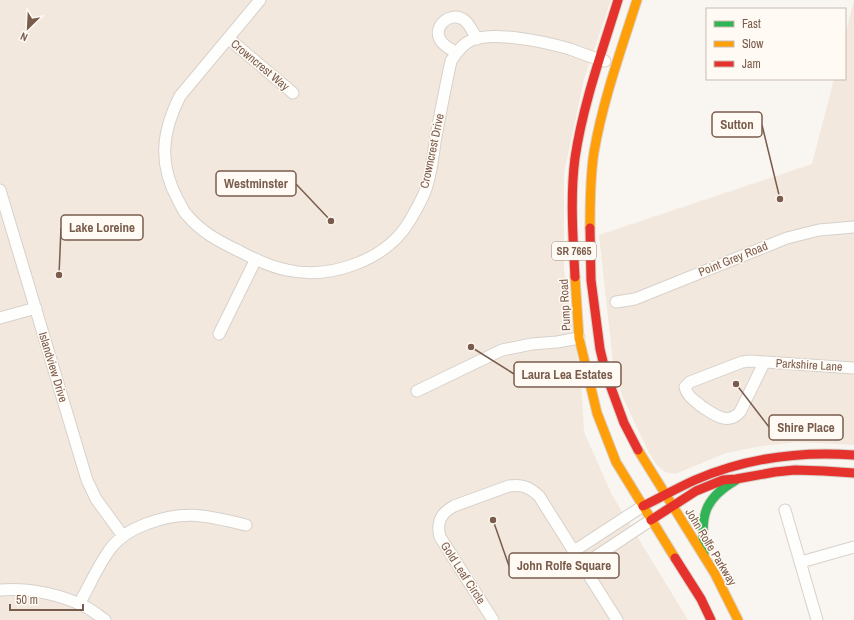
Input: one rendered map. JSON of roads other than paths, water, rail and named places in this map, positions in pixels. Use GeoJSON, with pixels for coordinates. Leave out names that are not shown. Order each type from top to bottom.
{"type":"FeatureCollection","features":[{"type":"Feature","properties":{"kind":"main road","name":"Pump Road"},"geometry":{"type":"LineString","coordinates":[[618,0],[584,112],[575,160],[573,234],[579,338],[589,382],[607,440],[616,462],[651,520]]}},
{"type":"Feature","properties":{"kind":"main road","name":"SR 7665"},"geometry":{"type":"LineString","coordinates":[[638,0],[605,101],[594,153],[590,198],[591,280],[601,355],[614,399],[624,423],[642,458],[672,505]]}},
{"type":"Feature","properties":{"kind":"main road"},"geometry":{"type":"LineString","coordinates":[[643,506],[694,480],[730,467],[798,454],[817,453],[854,455]]}},
{"type":"Feature","properties":{"kind":"main road","name":"John Rolfe Parkway"},"geometry":{"type":"LineString","coordinates":[[738,620],[721,584],[672,505],[723,480],[736,480],[792,470],[820,470],[854,474]]}},
{"type":"Feature","properties":{"kind":"main road"},"geometry":{"type":"LineString","coordinates":[[704,556],[703,528],[709,502],[715,495],[736,480]]}},
{"type":"Feature","properties":{"kind":"main road"},"geometry":{"type":"LineString","coordinates":[[672,505],[651,520],[693,587],[711,620]]}},
{"type":"Feature","properties":{"kind":"street","name":"Crowncrest Drive"},"geometry":{"type":"LineString","coordinates":[[260,0],[184,89],[172,113],[166,136],[166,168],[172,188],[187,216],[210,236],[273,267],[288,271],[327,272],[354,265],[373,256],[399,235],[410,221],[425,190],[451,61],[456,53],[471,40],[477,38]]}},
{"type":"Feature","properties":{"kind":"street"},"geometry":{"type":"LineString","coordinates":[[456,53],[439,38],[439,28],[445,20],[455,17],[464,20],[477,38],[514,38],[536,42],[569,49],[617,65]]}},
{"type":"Feature","properties":{"kind":"street","name":"Crowncrest Way"},"geometry":{"type":"LineString","coordinates":[[228,38],[293,93]]}},
{"type":"Feature","properties":{"kind":"street","name":"Islandview Drive"},"geometry":{"type":"LineString","coordinates":[[0,190],[87,480],[96,499],[123,536]]}},
{"type":"Feature","properties":{"kind":"street","name":"Point Grey Road"},"geometry":{"type":"LineString","coordinates":[[616,302],[635,299],[773,242],[819,230],[854,227]]}},
{"type":"Feature","properties":{"kind":"street"},"geometry":{"type":"LineString","coordinates":[[219,334],[256,259]]}},
{"type":"Feature","properties":{"kind":"street"},"geometry":{"type":"LineString","coordinates":[[0,318],[36,308]]}},
{"type":"Feature","properties":{"kind":"street"},"geometry":{"type":"LineString","coordinates":[[417,391],[502,350],[532,344],[579,338]]}},
{"type":"Feature","properties":{"kind":"street","name":"Parkshire Lane"},"geometry":{"type":"LineString","coordinates":[[764,363],[737,416],[725,419],[714,415],[688,396],[685,387],[690,382],[742,362],[750,361],[854,368]]}},
{"type":"Feature","properties":{"kind":"street","name":"Gold Leaf Circle"},"geometry":{"type":"LineString","coordinates":[[493,620],[440,537],[438,530],[439,522],[441,516],[446,510],[454,506],[509,486],[517,485],[525,486],[539,496],[617,620]]}},
{"type":"Feature","properties":{"kind":"street"},"geometry":{"type":"LineString","coordinates":[[574,551],[643,506]]}},
{"type":"Feature","properties":{"kind":"street"},"geometry":{"type":"LineString","coordinates":[[785,510],[817,620]]}},
{"type":"Feature","properties":{"kind":"street"},"geometry":{"type":"LineString","coordinates":[[79,604],[97,569],[111,548],[123,536],[141,526],[172,516],[198,515],[246,525]]}},
{"type":"Feature","properties":{"kind":"street"},"geometry":{"type":"LineString","coordinates":[[583,564],[651,520]]}},
{"type":"Feature","properties":{"kind":"street"},"geometry":{"type":"LineString","coordinates":[[801,562],[854,547]]}},
{"type":"Feature","properties":{"kind":"street"},"geometry":{"type":"LineString","coordinates":[[0,590],[28,590],[47,593],[79,604],[105,620]]}},
{"type":"Feature","properties":{"kind":"place","name":"Sutton"},"geometry":{"type":"Point","coordinates":[780,199]}},
{"type":"Feature","properties":{"kind":"place","name":"Westminster"},"geometry":{"type":"Point","coordinates":[331,221]}},
{"type":"Feature","properties":{"kind":"place","name":"Lake Loreine"},"geometry":{"type":"Point","coordinates":[59,275]}},
{"type":"Feature","properties":{"kind":"place","name":"Laura Lea Estates"},"geometry":{"type":"Point","coordinates":[471,347]}},
{"type":"Feature","properties":{"kind":"place","name":"Shire Place"},"geometry":{"type":"Point","coordinates":[736,384]}},
{"type":"Feature","properties":{"kind":"place","name":"John Rolfe Square"},"geometry":{"type":"Point","coordinates":[493,520]}}]}
